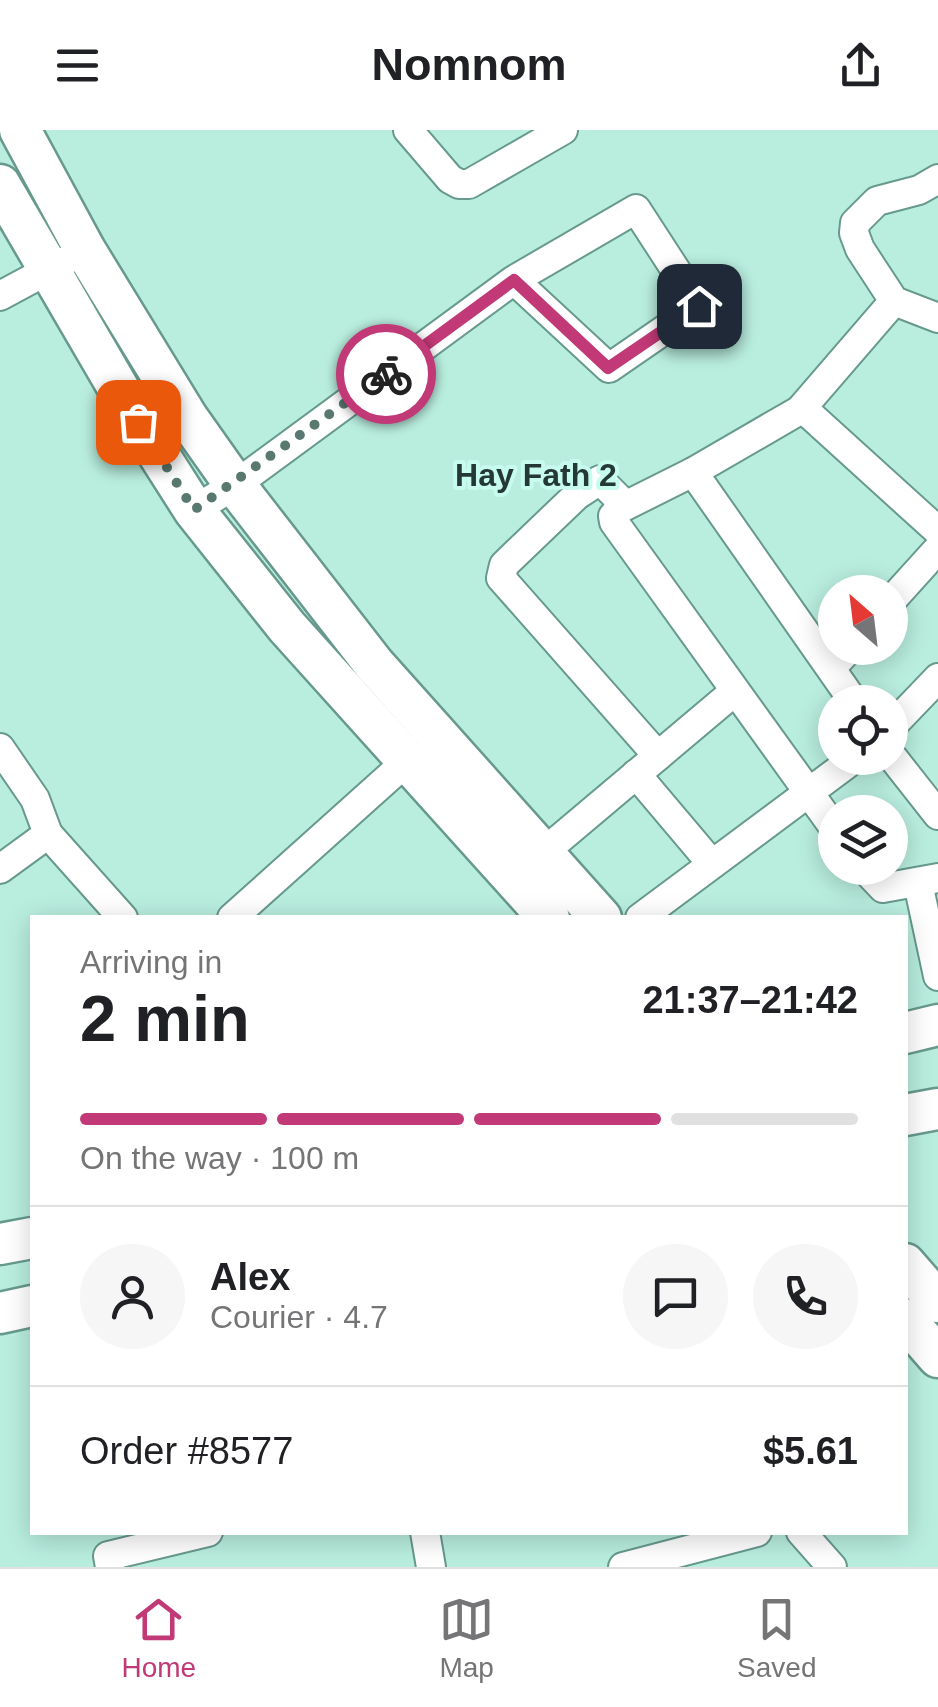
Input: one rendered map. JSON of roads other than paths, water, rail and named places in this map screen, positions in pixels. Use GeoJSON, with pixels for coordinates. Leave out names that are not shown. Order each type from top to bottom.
{"type":"FeatureCollection","features":[{"type":"Feature","properties":{"kind":"street"},"geometry":{"type":"LineString","coordinates":[[20,130],[85,250],[234,485],[374,664],[598,915]]}},
{"type":"Feature","properties":{"kind":"street"},"geometry":{"type":"LineString","coordinates":[[408,130],[450,179],[469,184],[563,130]]}},
{"type":"Feature","properties":{"kind":"street"},"geometry":{"type":"LineString","coordinates":[[938,179],[918,190],[877,201],[855,224],[854,233],[894,301],[938,318]]}},
{"type":"Feature","properties":{"kind":"street"},"geometry":{"type":"LineString","coordinates":[[0,185],[194,510],[287,628],[545,915]]}},
{"type":"Feature","properties":{"kind":"street"},"geometry":{"type":"LineString","coordinates":[[194,510],[234,485],[514,280],[636,209],[699,306],[608,368],[514,280]]}},
{"type":"Feature","properties":{"kind":"street"},"geometry":{"type":"LineString","coordinates":[[0,296],[85,250]]}},
{"type":"Feature","properties":{"kind":"street"},"geometry":{"type":"LineString","coordinates":[[618,509],[693,472],[800,410],[894,301]]}},
{"type":"Feature","properties":{"kind":"street"},"geometry":{"type":"LineString","coordinates":[[800,410],[938,531]]}},
{"type":"Feature","properties":{"kind":"street"},"geometry":{"type":"LineString","coordinates":[[693,472],[818,630]]}},
{"type":"Feature","properties":{"kind":"street"},"geometry":{"type":"LineString","coordinates":[[658,756],[501,578],[504,564],[577,496],[600,480],[620,500],[614,522],[818,805]]}},
{"type":"Feature","properties":{"kind":"street"},"geometry":{"type":"LineString","coordinates":[[908,582],[938,549]]}},
{"type":"Feature","properties":{"kind":"street"},"geometry":{"type":"LineString","coordinates":[[908,709],[938,678]]}},
{"type":"Feature","properties":{"kind":"street"},"geometry":{"type":"LineString","coordinates":[[544,852],[735,690]]}},
{"type":"Feature","properties":{"kind":"street"},"geometry":{"type":"LineString","coordinates":[[0,748],[35,800],[48,834],[120,915]]}},
{"type":"Feature","properties":{"kind":"street"},"geometry":{"type":"LineString","coordinates":[[235,915],[408,761]]}},
{"type":"Feature","properties":{"kind":"street"},"geometry":{"type":"LineString","coordinates":[[636,774],[712,864]]}},
{"type":"Feature","properties":{"kind":"street"},"geometry":{"type":"LineString","coordinates":[[644,915],[832,775]]}},
{"type":"Feature","properties":{"kind":"street"},"geometry":{"type":"LineString","coordinates":[[907,775],[938,815]]}},
{"type":"Feature","properties":{"kind":"street"},"geometry":{"type":"LineString","coordinates":[[0,868],[48,834]]}},
{"type":"Feature","properties":{"kind":"street"},"geometry":{"type":"LineString","coordinates":[[928,881],[938,976]]}},
{"type":"Feature","properties":{"kind":"street"},"geometry":{"type":"LineString","coordinates":[[908,1032],[938,1025]]}},
{"type":"Feature","properties":{"kind":"street"},"geometry":{"type":"LineString","coordinates":[[908,1114],[938,1108]]}},
{"type":"Feature","properties":{"kind":"street"},"geometry":{"type":"LineString","coordinates":[[0,1244],[30,1238]]}},
{"type":"Feature","properties":{"kind":"street"},"geometry":{"type":"LineString","coordinates":[[923,1294],[938,1356]]}},
{"type":"Feature","properties":{"kind":"street"},"geometry":{"type":"LineString","coordinates":[[0,1313],[30,1306]]}},
{"type":"Feature","properties":{"kind":"street"},"geometry":{"type":"LineString","coordinates":[[110,1567],[108,1556],[196,1535]]}},
{"type":"Feature","properties":{"kind":"street"},"geometry":{"type":"LineString","coordinates":[[426,1535],[432,1567]]}},
{"type":"Feature","properties":{"kind":"street"},"geometry":{"type":"LineString","coordinates":[[623,1567],[746,1535]]}},
{"type":"Feature","properties":{"kind":"street"},"geometry":{"type":"LineString","coordinates":[[804,1535],[832,1567]]}},
{"type":"Feature","properties":{"kind":"district","name":"Hay Fath 2"},"geometry":{"type":"Point","coordinates":[536,475]}}]}
